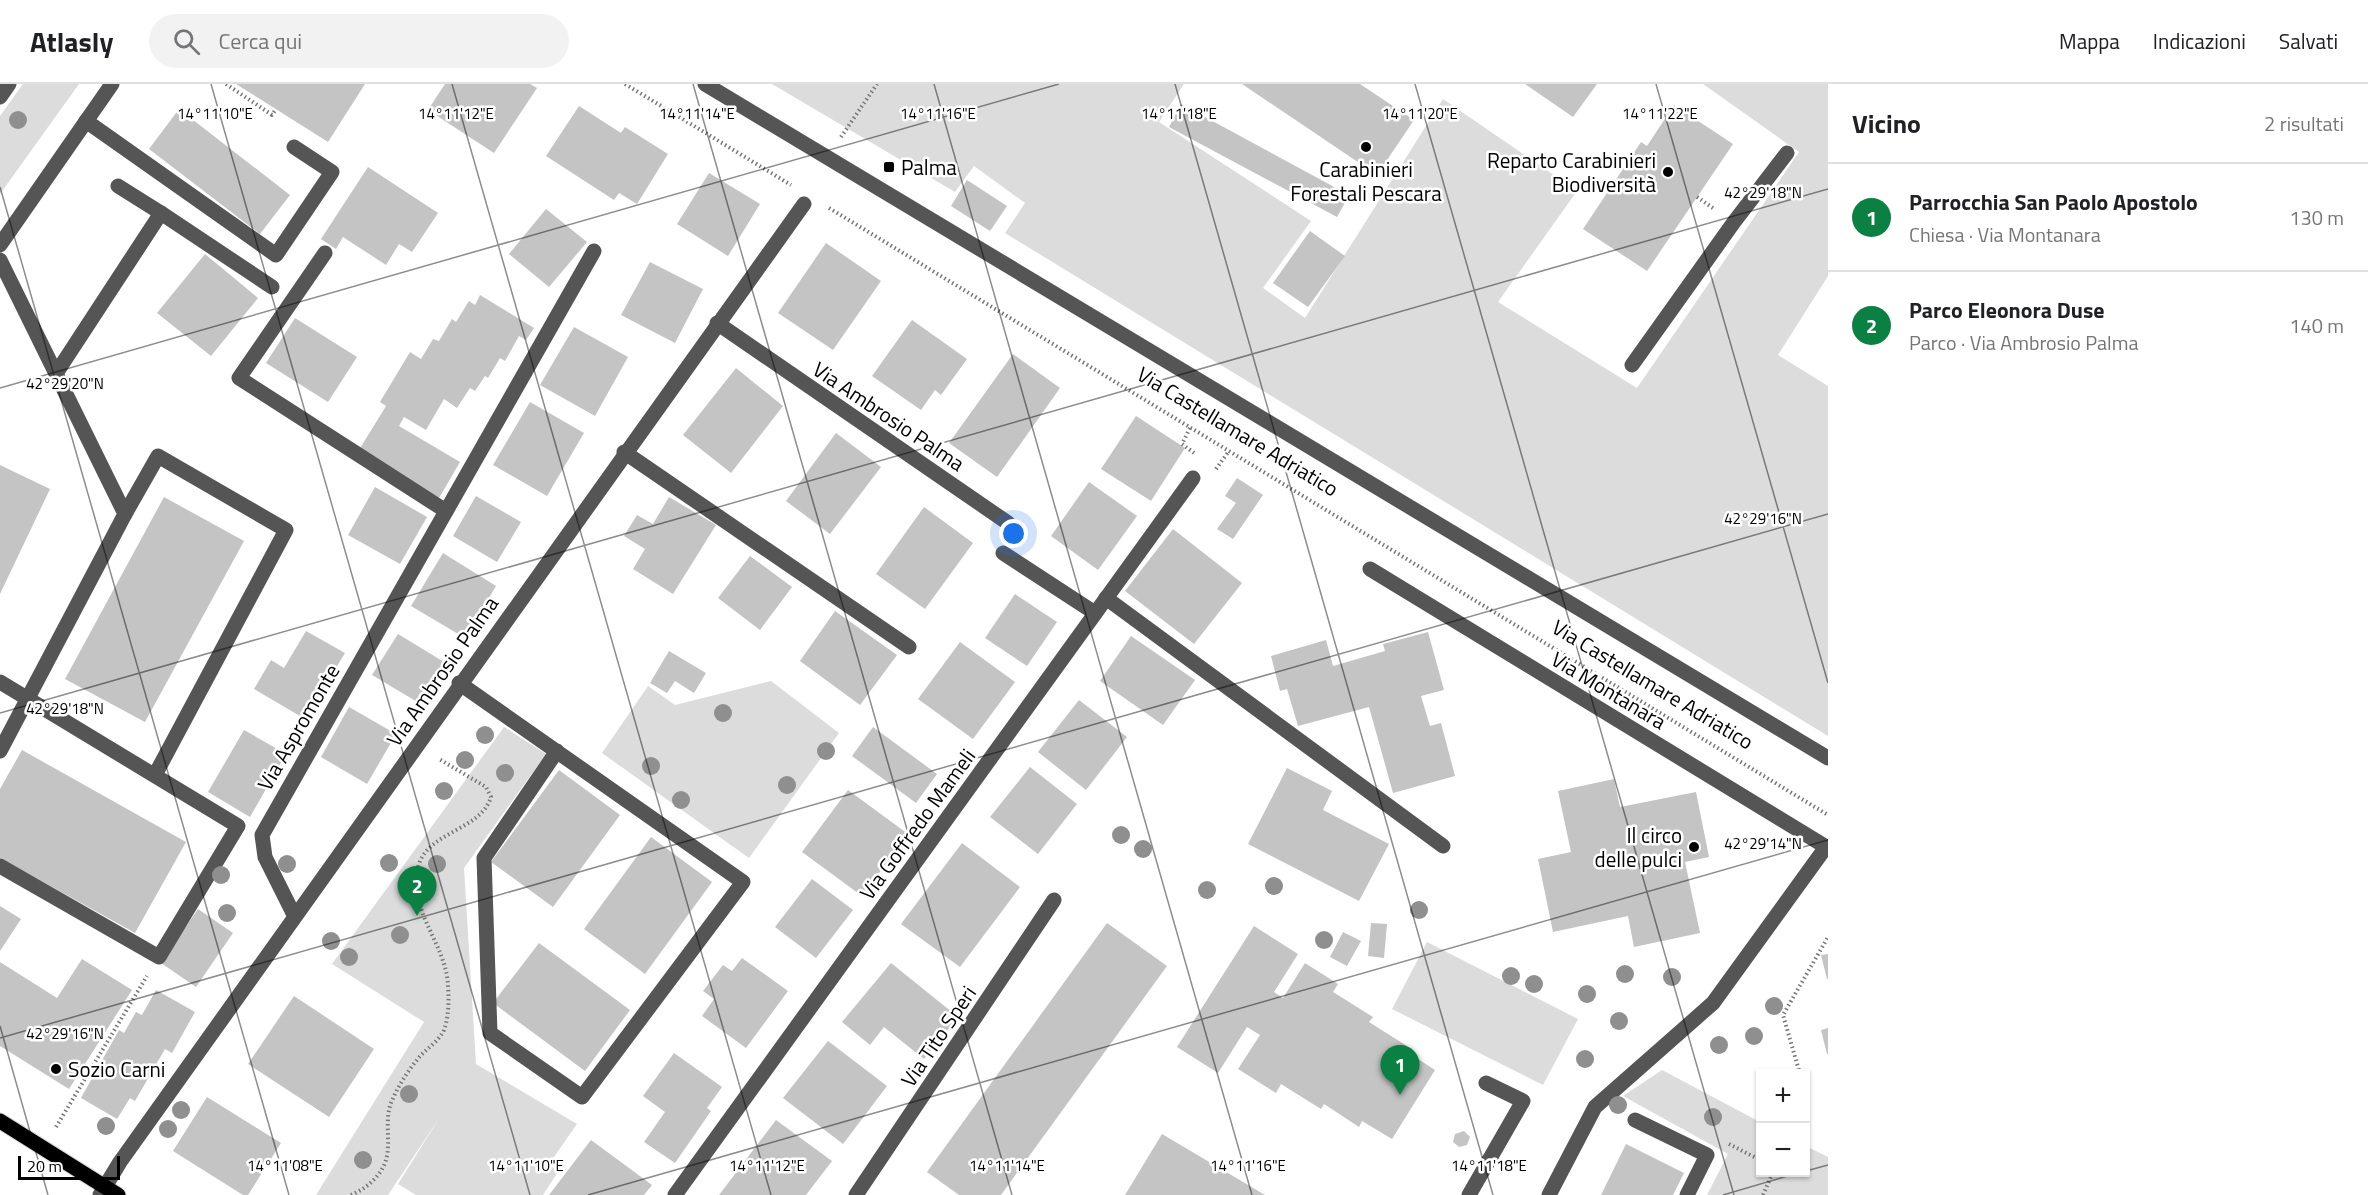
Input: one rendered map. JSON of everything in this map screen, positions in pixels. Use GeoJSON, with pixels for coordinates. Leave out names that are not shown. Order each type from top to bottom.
{"type":"FeatureCollection","features":[{"type":"Feature","properties":{"kind":"main road"},"geometry":{"type":"LineString","coordinates":[[0,1121],[102,1190],[118,1195]]}},
{"type":"Feature","properties":{"kind":"street"},"geometry":{"type":"LineString","coordinates":[[0,97],[9,84]]}},
{"type":"Feature","properties":{"kind":"street"},"geometry":{"type":"LineString","coordinates":[[0,244],[112,84]]}},
{"type":"Feature","properties":{"kind":"street","name":"Via Castellamare Adriatico"},"geometry":{"type":"LineString","coordinates":[[705,84],[1828,758]]}},
{"type":"Feature","properties":{"kind":"street"},"geometry":{"type":"LineString","coordinates":[[86,121],[276,255],[332,172],[294,147]]}},
{"type":"Feature","properties":{"kind":"street"},"geometry":{"type":"LineString","coordinates":[[1632,365],[1734,222],[1787,153]]}},
{"type":"Feature","properties":{"kind":"street"},"geometry":{"type":"LineString","coordinates":[[118,186],[272,287]]}},
{"type":"Feature","properties":{"kind":"street","name":"Via Ambrosio Palma"},"geometry":{"type":"LineString","coordinates":[[294,915],[717,323],[802,197]]}},
{"type":"Feature","properties":{"kind":"street"},"geometry":{"type":"LineString","coordinates":[[57,372],[161,213]]}},
{"type":"Feature","properties":{"kind":"street","name":"Via Aspromonte"},"geometry":{"type":"LineString","coordinates":[[294,915],[265,857],[262,835],[594,250]]}},
{"type":"Feature","properties":{"kind":"street"},"geometry":{"type":"LineString","coordinates":[[325,253],[239,378],[446,511]]}},
{"type":"Feature","properties":{"kind":"street"},"geometry":{"type":"LineString","coordinates":[[0,260],[125,514]]}},
{"type":"Feature","properties":{"kind":"street","name":"Via Ambrosio Palma"},"geometry":{"type":"LineString","coordinates":[[717,323],[1008,523]]}},
{"type":"Feature","properties":{"kind":"street"},"geometry":{"type":"LineString","coordinates":[[624,452],[909,647]]}},
{"type":"Feature","properties":{"kind":"street"},"geometry":{"type":"LineString","coordinates":[[0,751],[158,456],[286,530],[154,775]]}},
{"type":"Feature","properties":{"kind":"street","name":"Via Goffredo Mameli"},"geometry":{"type":"LineString","coordinates":[[675,1195],[1193,478]]}},
{"type":"Feature","properties":{"kind":"street"},"geometry":{"type":"LineString","coordinates":[[1003,553],[1095,614]]}},
{"type":"Feature","properties":{"kind":"street","name":"Via Montanara"},"geometry":{"type":"LineString","coordinates":[[1370,568],[1827,847],[1713,1003],[1595,1107],[1549,1195]]}},
{"type":"Feature","properties":{"kind":"street"},"geometry":{"type":"LineString","coordinates":[[1106,598],[1443,846]]}},
{"type":"Feature","properties":{"kind":"street"},"geometry":{"type":"LineString","coordinates":[[0,682],[238,826],[159,957],[0,866]]}},
{"type":"Feature","properties":{"kind":"street"},"geometry":{"type":"LineString","coordinates":[[459,683],[557,751],[743,882],[582,1097],[490,1033],[484,858],[557,751]]}},
{"type":"Feature","properties":{"kind":"street","name":"Via Tito Speri"},"geometry":{"type":"LineString","coordinates":[[856,1195],[1054,900]]}},
{"type":"Feature","properties":{"kind":"street"},"geometry":{"type":"LineString","coordinates":[[102,1190],[294,915]]}},
{"type":"Feature","properties":{"kind":"street"},"geometry":{"type":"LineString","coordinates":[[1469,1195],[1523,1101],[1486,1083]]}},
{"type":"Feature","properties":{"kind":"street"},"geometry":{"type":"LineString","coordinates":[[1635,1120],[1707,1155],[1687,1195]]}},
{"type":"Feature","properties":{"kind":"path"},"geometry":{"type":"LineString","coordinates":[[226,84],[272,115],[276,109]]}},
{"type":"Feature","properties":{"kind":"path"},"geometry":{"type":"LineString","coordinates":[[625,84],[802,197]]}},
{"type":"Feature","properties":{"kind":"path"},"geometry":{"type":"LineString","coordinates":[[827,158],[877,84]]}},
{"type":"Feature","properties":{"kind":"path","name":"Via Castellamare Adriatico"},"geometry":{"type":"LineString","coordinates":[[825,206],[1828,814]]}},
{"type":"Feature","properties":{"kind":"path"},"geometry":{"type":"LineString","coordinates":[[1183,439],[1190,428]]}},
{"type":"Feature","properties":{"kind":"path"},"geometry":{"type":"LineString","coordinates":[[1216,470],[1229,450]]}},
{"type":"Feature","properties":{"kind":"path"},"geometry":{"type":"LineString","coordinates":[[351,1195],[361,1191],[381,1171],[387,1153],[390,1105],[416,1061],[440,1036],[447,1018],[446,967],[441,949],[419,904],[416,876],[420,861],[438,841],[478,815],[491,797],[486,786],[416,744]]}},
{"type":"Feature","properties":{"kind":"path"},"geometry":{"type":"LineString","coordinates":[[1799,1069],[1783,1015],[1828,937]]}},
{"type":"Feature","properties":{"kind":"path"},"geometry":{"type":"LineString","coordinates":[[43,1148],[159,957]]}},
{"type":"Feature","properties":{"kind":"path"},"geometry":{"type":"LineString","coordinates":[[1763,1195],[1771,1177]]}},
{"type":"Feature","properties":{"kind":"shaded area"},"geometry":{"type":"Polygon","coordinates":[[[23,84],[79,84],[0,194],[0,116],[23,84]]]}},
{"type":"Feature","properties":{"kind":"shaded area"},"geometry":{"type":"Polygon","coordinates":[[[772,84],[1184,84],[1159,122],[1311,221],[1263,288],[1305,318],[1443,99],[1577,191],[1498,302],[1637,388],[1799,152],[1703,84],[1828,84],[1828,276],[1778,355],[1828,386],[1828,736],[1005,233],[1025,203],[974,166],[955,192],[772,84]]]}},
{"type":"Feature","properties":{"kind":"shaded area"},"geometry":{"type":"Polygon","coordinates":[[[771,681],[839,733],[749,858],[602,753],[648,686],[675,705],[771,681]]]}},
{"type":"Feature","properties":{"kind":"shaded area"},"geometry":{"type":"Polygon","coordinates":[[[504,727],[546,754],[464,868],[476,1064],[577,1124],[549,1164],[558,1172],[543,1195],[416,1195],[398,1184],[440,1117],[388,1195],[316,1195],[424,1022],[332,964],[504,727]]]}},
{"type":"Feature","properties":{"kind":"shaded area"},"geometry":{"type":"Polygon","coordinates":[[[1427,942],[1578,1019],[1543,1085],[1392,1009],[1427,942]]]}},
{"type":"Feature","properties":{"kind":"shaded area"},"geometry":{"type":"Polygon","coordinates":[[[1662,1070],[1756,1120],[1756,1177],[1810,1177],[1810,1148],[1828,1157],[1828,1195],[1707,1195],[1728,1154],[1623,1096],[1662,1070]]]}},
{"type":"Feature","properties":{"kind":"building"},"geometry":{"type":"Polygon","coordinates":[[[236,84],[365,84],[328,142],[236,84]]]}},
{"type":"Feature","properties":{"kind":"building"},"geometry":{"type":"Polygon","coordinates":[[[445,84],[530,84],[537,88],[494,153],[428,110],[445,84]]]}},
{"type":"Feature","properties":{"kind":"building","name":"Carabinieri Forestali Pescara"},"geometry":{"type":"Polygon","coordinates":[[[1242,84],[1360,84],[1414,120],[1377,175],[1242,84]]]}},
{"type":"Feature","properties":{"kind":"building"},"geometry":{"type":"Polygon","coordinates":[[[1525,84],[1597,84],[1573,117],[1525,84]]]}},
{"type":"Feature","properties":{"kind":"building"},"geometry":{"type":"Polygon","coordinates":[[[1181,104],[1349,195],[1337,217],[1169,127],[1181,104]]]}},
{"type":"Feature","properties":{"kind":"building","name":"Reparto Carabinieri Biodiversità"},"geometry":{"type":"Polygon","coordinates":[[[1674,105],[1733,144],[1647,271],[1583,229],[1641,142],[1647,146],[1674,105]]]}},
{"type":"Feature","properties":{"kind":"building"},"geometry":{"type":"Polygon","coordinates":[[[579,106],[621,133],[625,127],[668,154],[637,204],[619,193],[614,200],[546,156],[579,106]]]}},
{"type":"Feature","properties":{"kind":"building"},"geometry":{"type":"Polygon","coordinates":[[[179,109],[290,195],[260,234],[149,149],[179,109]]]}},
{"type":"Feature","properties":{"kind":"building"},"geometry":{"type":"Polygon","coordinates":[[[368,167],[438,213],[412,252],[399,244],[386,265],[343,237],[336,249],[321,239],[368,167]]]}},
{"type":"Feature","properties":{"kind":"building"},"geometry":{"type":"Polygon","coordinates":[[[709,173],[760,204],[728,256],[677,224],[709,173]]]}},
{"type":"Feature","properties":{"kind":"building"},"geometry":{"type":"Polygon","coordinates":[[[967,180],[1007,206],[990,231],[951,206],[967,180]]]}},
{"type":"Feature","properties":{"kind":"building"},"geometry":{"type":"Polygon","coordinates":[[[546,209],[587,242],[549,287],[509,254],[546,209]]]}},
{"type":"Feature","properties":{"kind":"building"},"geometry":{"type":"Polygon","coordinates":[[[1310,231],[1345,256],[1308,307],[1273,283],[1310,231]]]}},
{"type":"Feature","properties":{"kind":"building"},"geometry":{"type":"Polygon","coordinates":[[[826,243],[881,281],[833,350],[778,313],[826,243]]]}},
{"type":"Feature","properties":{"kind":"building"},"geometry":{"type":"Polygon","coordinates":[[[205,254],[258,298],[211,356],[157,313],[205,254]]]}},
{"type":"Feature","properties":{"kind":"building"},"geometry":{"type":"Polygon","coordinates":[[[650,262],[703,289],[675,343],[621,315],[650,262]]]}},
{"type":"Feature","properties":{"kind":"building"},"geometry":{"type":"Polygon","coordinates":[[[480,295],[534,328],[526,340],[519,336],[505,361],[500,358],[488,378],[485,376],[475,391],[470,388],[457,408],[444,399],[426,430],[404,417],[399,426],[460,462],[439,498],[359,450],[386,406],[380,402],[410,352],[421,359],[433,339],[439,341],[452,319],[456,322],[469,301],[475,305],[480,295]]]}},
{"type":"Feature","properties":{"kind":"building"},"geometry":{"type":"Polygon","coordinates":[[[295,318],[357,357],[328,402],[266,363],[295,318]]]}},
{"type":"Feature","properties":{"kind":"building"},"geometry":{"type":"Polygon","coordinates":[[[912,320],[967,359],[941,395],[935,390],[921,410],[872,376],[912,320]]]}},
{"type":"Feature","properties":{"kind":"building"},"geometry":{"type":"Polygon","coordinates":[[[574,327],[628,357],[595,416],[540,385],[574,327]]]}},
{"type":"Feature","properties":{"kind":"building"},"geometry":{"type":"Polygon","coordinates":[[[1013,354],[1060,388],[997,477],[949,443],[1013,354]]]}},
{"type":"Feature","properties":{"kind":"building"},"geometry":{"type":"Polygon","coordinates":[[[736,368],[783,406],[731,473],[683,435],[736,368]]]}},
{"type":"Feature","properties":{"kind":"building"},"geometry":{"type":"Polygon","coordinates":[[[530,402],[584,433],[547,496],[493,465],[530,402]]]}},
{"type":"Feature","properties":{"kind":"building"},"geometry":{"type":"Polygon","coordinates":[[[1136,416],[1185,448],[1151,501],[1101,469],[1136,416]]]}},
{"type":"Feature","properties":{"kind":"building"},"geometry":{"type":"Polygon","coordinates":[[[836,433],[881,467],[830,534],[786,501],[836,433]]]}},
{"type":"Feature","properties":{"kind":"building"},"geometry":{"type":"Polygon","coordinates":[[[0,465],[50,489],[0,594],[0,465]]]}},
{"type":"Feature","properties":{"kind":"building"},"geometry":{"type":"Polygon","coordinates":[[[1237,478],[1263,495],[1233,539],[1217,529],[1236,503],[1225,496],[1237,478]]]}},
{"type":"Feature","properties":{"kind":"building"},"geometry":{"type":"Polygon","coordinates":[[[1089,482],[1137,516],[1098,570],[1051,536],[1089,482]]]}},
{"type":"Feature","properties":{"kind":"building"},"geometry":{"type":"Polygon","coordinates":[[[375,487],[427,517],[400,564],[348,535],[375,487]]]}},
{"type":"Feature","properties":{"kind":"building"},"geometry":{"type":"Polygon","coordinates":[[[476,496],[521,522],[497,562],[453,536],[476,496]]]}},
{"type":"Feature","properties":{"kind":"building"},"geometry":{"type":"Polygon","coordinates":[[[164,497],[244,541],[145,722],[65,679],[164,497]]]}},
{"type":"Feature","properties":{"kind":"building"},"geometry":{"type":"Polygon","coordinates":[[[669,497],[716,525],[673,594],[633,569],[645,549],[624,536],[637,515],[653,524],[669,497]]]}},
{"type":"Feature","properties":{"kind":"building"},"geometry":{"type":"Polygon","coordinates":[[[924,507],[973,543],[925,609],[876,574],[924,507]]]}},
{"type":"Feature","properties":{"kind":"building"},"geometry":{"type":"Polygon","coordinates":[[[1173,529],[1242,583],[1194,644],[1125,591],[1173,529]]]}},
{"type":"Feature","properties":{"kind":"building"},"geometry":{"type":"Polygon","coordinates":[[[443,553],[496,586],[465,638],[411,606],[443,553]]]}},
{"type":"Feature","properties":{"kind":"building"},"geometry":{"type":"Polygon","coordinates":[[[750,556],[792,587],[760,630],[718,598],[750,556]]]}},
{"type":"Feature","properties":{"kind":"building"},"geometry":{"type":"Polygon","coordinates":[[[1015,594],[1057,622],[1027,666],[985,638],[1015,594]]]}},
{"type":"Feature","properties":{"kind":"building"},"geometry":{"type":"Polygon","coordinates":[[[835,611],[897,655],[860,705],[800,661],[835,611]]]}},
{"type":"Feature","properties":{"kind":"building"},"geometry":{"type":"Polygon","coordinates":[[[306,631],[345,653],[305,719],[254,689],[271,660],[284,668],[306,631]]]}},
{"type":"Feature","properties":{"kind":"building"},"geometry":{"type":"Polygon","coordinates":[[[1428,632],[1444,690],[1421,696],[1430,726],[1441,723],[1455,776],[1393,793],[1369,707],[1298,726],[1287,689],[1280,691],[1271,656],[1326,640],[1333,666],[1385,651],[1383,644],[1428,632]]]}},
{"type":"Feature","properties":{"kind":"building"},"geometry":{"type":"Polygon","coordinates":[[[398,634],[444,662],[419,703],[372,675],[398,634]]]}},
{"type":"Feature","properties":{"kind":"building"},"geometry":{"type":"Polygon","coordinates":[[[1131,636],[1195,680],[1163,725],[1100,681],[1131,636]]]}},
{"type":"Feature","properties":{"kind":"building"},"geometry":{"type":"Polygon","coordinates":[[[960,642],[1015,682],[973,739],[918,699],[960,642]]]}},
{"type":"Feature","properties":{"kind":"building"},"geometry":{"type":"Polygon","coordinates":[[[669,651],[706,673],[694,693],[675,681],[667,693],[650,683],[669,651]]]}},
{"type":"Feature","properties":{"kind":"building"},"geometry":{"type":"Polygon","coordinates":[[[1079,700],[1127,737],[1086,790],[1038,752],[1079,700]]]}},
{"type":"Feature","properties":{"kind":"building"},"geometry":{"type":"Polygon","coordinates":[[[349,707],[396,734],[367,784],[321,757],[349,707]]]}},
{"type":"Feature","properties":{"kind":"building"},"geometry":{"type":"Polygon","coordinates":[[[873,727],[937,774],[916,803],[852,756],[873,727]]]}},
{"type":"Feature","properties":{"kind":"building"},"geometry":{"type":"Polygon","coordinates":[[[244,730],[286,754],[250,817],[208,792],[244,730]]]}},
{"type":"Feature","properties":{"kind":"building"},"geometry":{"type":"Polygon","coordinates":[[[22,750],[186,842],[135,933],[0,858],[0,789],[22,750]]]}},
{"type":"Feature","properties":{"kind":"building"},"geometry":{"type":"Polygon","coordinates":[[[1030,767],[1077,804],[1038,854],[990,817],[1030,767]]]}},
{"type":"Feature","properties":{"kind":"building"},"geometry":{"type":"Polygon","coordinates":[[[1287,768],[1332,791],[1323,810],[1389,844],[1359,901],[1248,844],[1287,768]]]}},
{"type":"Feature","properties":{"kind":"building"},"geometry":{"type":"Polygon","coordinates":[[[559,770],[620,815],[553,907],[491,862],[559,770]]]}},
{"type":"Feature","properties":{"kind":"building"},"geometry":{"type":"Polygon","coordinates":[[[1614,779],[1620,807],[1696,792],[1709,857],[1685,862],[1700,933],[1634,947],[1628,916],[1553,932],[1538,859],[1571,852],[1558,791],[1614,779]]]}},
{"type":"Feature","properties":{"kind":"building"},"geometry":{"type":"Polygon","coordinates":[[[848,790],[908,834],[862,896],[802,852],[848,790]]]}},
{"type":"Feature","properties":{"kind":"building"},"geometry":{"type":"Polygon","coordinates":[[[651,837],[712,882],[645,974],[584,929],[651,837]]]}},
{"type":"Feature","properties":{"kind":"building"},"geometry":{"type":"Polygon","coordinates":[[[962,843],[1020,887],[960,967],[901,924],[962,843]]]}},
{"type":"Feature","properties":{"kind":"building"},"geometry":{"type":"Polygon","coordinates":[[[812,879],[853,910],[816,958],[775,927],[812,879]]]}},
{"type":"Feature","properties":{"kind":"building"},"geometry":{"type":"Polygon","coordinates":[[[0,906],[21,919],[0,951],[0,906]]]}},
{"type":"Feature","properties":{"kind":"building"},"geometry":{"type":"Polygon","coordinates":[[[198,909],[233,933],[196,987],[161,963],[198,909]]]}},
{"type":"Feature","properties":{"kind":"building"},"geometry":{"type":"Polygon","coordinates":[[[1107,923],[1167,966],[1001,1195],[959,1195],[927,1172],[1107,923]]]}},
{"type":"Feature","properties":{"kind":"building"},"geometry":{"type":"Polygon","coordinates":[[[1371,923],[1387,924],[1384,958],[1368,956],[1371,923]]]}},
{"type":"Feature","properties":{"kind":"building"},"geometry":{"type":"Polygon","coordinates":[[[1254,926],[1298,954],[1274,992],[1283,998],[1305,963],[1338,984],[1333,992],[1373,1017],[1369,1022],[1407,1046],[1406,1051],[1435,1070],[1392,1139],[1362,1121],[1359,1127],[1324,1104],[1321,1109],[1281,1084],[1276,1093],[1238,1069],[1260,1035],[1247,1027],[1218,1073],[1177,1047],[1254,926]]]}},
{"type":"Feature","properties":{"kind":"building"},"geometry":{"type":"Polygon","coordinates":[[[1343,932],[1361,941],[1347,966],[1330,957],[1343,932]]]}},
{"type":"Feature","properties":{"kind":"building"},"geometry":{"type":"Polygon","coordinates":[[[539,943],[630,1010],[585,1071],[493,1003],[539,943]]]}},
{"type":"Feature","properties":{"kind":"building"},"geometry":{"type":"Polygon","coordinates":[[[1828,954],[1828,979],[1827,979],[1821,955],[1828,954]]]}},
{"type":"Feature","properties":{"kind":"building"},"geometry":{"type":"Polygon","coordinates":[[[742,958],[788,991],[746,1048],[702,1016],[714,999],[703,991],[723,965],[732,971],[742,958]]]}},
{"type":"Feature","properties":{"kind":"building"},"geometry":{"type":"Polygon","coordinates":[[[82,959],[132,990],[69,1089],[0,1046],[0,962],[57,998],[82,959]]]}},
{"type":"Feature","properties":{"kind":"building"},"geometry":{"type":"Polygon","coordinates":[[[891,963],[958,1017],[924,1059],[884,1027],[870,1045],[842,1022],[891,963]]]}},
{"type":"Feature","properties":{"kind":"building"},"geometry":{"type":"Polygon","coordinates":[[[156,990],[195,1012],[172,1053],[165,1049],[135,1101],[130,1098],[117,1119],[81,1098],[119,1030],[124,1033],[136,1012],[142,1015],[156,990]]]}},
{"type":"Feature","properties":{"kind":"building"},"geometry":{"type":"Polygon","coordinates":[[[294,996],[374,1049],[329,1117],[248,1064],[294,996]]]}},
{"type":"Feature","properties":{"kind":"building"},"geometry":{"type":"Polygon","coordinates":[[[1828,1028],[1828,1054],[1827,1054],[1821,1030],[1828,1028]]]}},
{"type":"Feature","properties":{"kind":"building"},"geometry":{"type":"Polygon","coordinates":[[[828,1041],[887,1086],[843,1144],[783,1098],[828,1041]]]}},
{"type":"Feature","properties":{"kind":"building"},"geometry":{"type":"Polygon","coordinates":[[[674,1053],[722,1087],[707,1108],[711,1111],[675,1163],[644,1142],[665,1112],[643,1096],[674,1053]]]}},
{"type":"Feature","properties":{"kind":"building"},"geometry":{"type":"Polygon","coordinates":[[[207,1097],[281,1143],[248,1195],[243,1195],[173,1151],[207,1097]]]}},
{"type":"Feature","properties":{"kind":"building"},"geometry":{"type":"Polygon","coordinates":[[[776,1120],[832,1161],[806,1195],[719,1195],[776,1120]]]}},
{"type":"Feature","properties":{"kind":"building"},"geometry":{"type":"Polygon","coordinates":[[[1464,1131],[1470,1137],[1467,1145],[1459,1147],[1453,1142],[1455,1134],[1464,1131]]]}},
{"type":"Feature","properties":{"kind":"building"},"geometry":{"type":"Polygon","coordinates":[[[1162,1134],[1265,1195],[1125,1195],[1162,1134]]]}},
{"type":"Feature","properties":{"kind":"building"},"geometry":{"type":"Polygon","coordinates":[[[591,1140],[652,1185],[644,1195],[549,1195],[591,1140]]]}},
{"type":"Feature","properties":{"kind":"building"},"geometry":{"type":"Polygon","coordinates":[[[1626,1144],[1684,1173],[1673,1195],[1601,1195],[1626,1144]]]}},
{"type":"Feature","properties":{"kind":"place","name":"Carabinieri Forestali Pescara"},"geometry":{"type":"Point","coordinates":[1366,147]}},
{"type":"Feature","properties":{"kind":"place","name":"Palma"},"geometry":{"type":"Point","coordinates":[889,167]}},
{"type":"Feature","properties":{"kind":"place","name":"Reparto Carabinieri Biodiversità"},"geometry":{"type":"Point","coordinates":[1668,172]}},
{"type":"Feature","properties":{"kind":"place","name":"Il circo delle pulci"},"geometry":{"type":"Point","coordinates":[1694,847]}},
{"type":"Feature","properties":{"kind":"place","name":"Parco Eleonora Duse"},"geometry":{"type":"Point","coordinates":[417,916]}},
{"type":"Feature","properties":{"kind":"place","name":"Sozio Carni"},"geometry":{"type":"Point","coordinates":[56,1069]}},
{"type":"Feature","properties":{"kind":"place","name":"Parrocchia San Paolo Apostolo"},"geometry":{"type":"Point","coordinates":[1400,1095]}}]}
